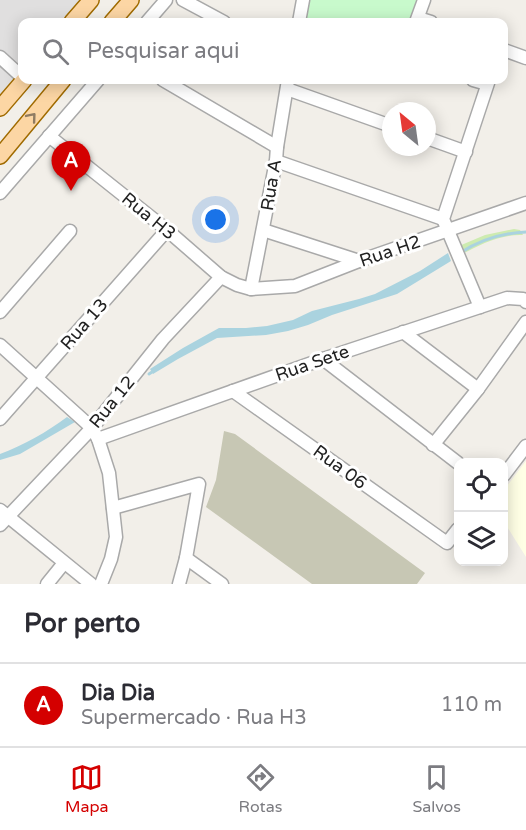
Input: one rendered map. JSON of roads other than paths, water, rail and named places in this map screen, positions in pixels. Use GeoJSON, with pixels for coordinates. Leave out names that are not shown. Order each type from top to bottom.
{"type":"FeatureCollection","features":[{"type":"Feature","properties":{"kind":"main road"},"geometry":{"type":"LineString","coordinates":[[75,18],[91,0]]}},
{"type":"Feature","properties":{"kind":"main road"},"geometry":{"type":"LineString","coordinates":[[115,18],[131,0]]}},
{"type":"Feature","properties":{"kind":"main road"},"geometry":{"type":"LineString","coordinates":[[0,108],[18,84]]}},
{"type":"Feature","properties":{"kind":"main road"},"geometry":{"type":"LineString","coordinates":[[0,156],[60,84]]}},
{"type":"Feature","properties":{"kind":"street"},"geometry":{"type":"LineString","coordinates":[[150,18],[166,0]]}},
{"type":"Feature","properties":{"kind":"street"},"geometry":{"type":"LineString","coordinates":[[183,0],[217,18]]}},
{"type":"Feature","properties":{"kind":"street"},"geometry":{"type":"LineString","coordinates":[[303,0],[303,18]]}},
{"type":"Feature","properties":{"kind":"street"},"geometry":{"type":"LineString","coordinates":[[418,18],[424,0]]}},
{"type":"Feature","properties":{"kind":"street"},"geometry":{"type":"LineString","coordinates":[[508,51],[526,58]]}},
{"type":"Feature","properties":{"kind":"street"},"geometry":{"type":"LineString","coordinates":[[0,57],[18,73]]}},
{"type":"Feature","properties":{"kind":"street"},"geometry":{"type":"LineString","coordinates":[[0,193],[94,84]]}},
{"type":"Feature","properties":{"kind":"street"},"geometry":{"type":"LineString","coordinates":[[170,84],[277,147]]}},
{"type":"Feature","properties":{"kind":"street"},"geometry":{"type":"LineString","coordinates":[[288,84],[382,122]]}},
{"type":"Feature","properties":{"kind":"street","name":"Rua A"},"geometry":{"type":"LineString","coordinates":[[251,289],[288,84]]}},
{"type":"Feature","properties":{"kind":"street"},"geometry":{"type":"LineString","coordinates":[[480,307],[443,219],[487,84]]}},
{"type":"Feature","properties":{"kind":"street","name":"Rua H3"},"geometry":{"type":"LineString","coordinates":[[49,136],[167,230],[221,278],[251,289]]}},
{"type":"Feature","properties":{"kind":"street"},"geometry":{"type":"LineString","coordinates":[[436,141],[466,152]]}},
{"type":"Feature","properties":{"kind":"street"},"geometry":{"type":"LineString","coordinates":[[276,160],[443,219]]}},
{"type":"Feature","properties":{"kind":"street"},"geometry":{"type":"LineString","coordinates":[[523,205],[526,190]]}},
{"type":"Feature","properties":{"kind":"street","name":"Rua H2"},"geometry":{"type":"LineString","coordinates":[[251,289],[294,286],[359,261],[523,205]]}},
{"type":"Feature","properties":{"kind":"street","name":"Rua 13"},"geometry":{"type":"LineString","coordinates":[[0,419],[167,230]]}},
{"type":"Feature","properties":{"kind":"street"},"geometry":{"type":"LineString","coordinates":[[263,230],[359,261]]}},
{"type":"Feature","properties":{"kind":"street"},"geometry":{"type":"LineString","coordinates":[[0,312],[70,231]]}},
{"type":"Feature","properties":{"kind":"street","name":"Rua 12"},"geometry":{"type":"LineString","coordinates":[[2,517],[82,420],[221,278]]}},
{"type":"Feature","properties":{"kind":"street","name":"Rua Sete"},"geometry":{"type":"LineString","coordinates":[[98,439],[323,359],[507,298],[523,299],[526,302]]}},
{"type":"Feature","properties":{"kind":"street"},"geometry":{"type":"LineString","coordinates":[[433,445],[526,322]]}},
{"type":"Feature","properties":{"kind":"street"},"geometry":{"type":"LineString","coordinates":[[403,332],[478,388]]}},
{"type":"Feature","properties":{"kind":"street"},"geometry":{"type":"LineString","coordinates":[[0,345],[82,420],[98,439],[109,473],[116,537],[111,559],[101,584]]}},
{"type":"Feature","properties":{"kind":"street"},"geometry":{"type":"LineString","coordinates":[[323,359],[454,460]]}},
{"type":"Feature","properties":{"kind":"street","name":"Rua 06"},"geometry":{"type":"LineString","coordinates":[[233,391],[447,543],[454,535]]}},
{"type":"Feature","properties":{"kind":"street"},"geometry":{"type":"LineString","coordinates":[[508,470],[526,446]]}},
{"type":"Feature","properties":{"kind":"street"},"geometry":{"type":"LineString","coordinates":[[113,508],[199,484],[179,584]]}},
{"type":"Feature","properties":{"kind":"street"},"geometry":{"type":"LineString","coordinates":[[2,517],[91,584]]}},
{"type":"Feature","properties":{"kind":"street"},"geometry":{"type":"LineString","coordinates":[[186,558],[222,584]]}},
{"type":"Feature","properties":{"kind":"street"},"geometry":{"type":"LineString","coordinates":[[46,584],[64,563]]}},
{"type":"Feature","properties":{"kind":"water"},"geometry":{"type":"Polygon","coordinates":[[[448,253],[451,261],[397,294],[288,331],[266,335],[217,338],[153,374],[150,369],[219,328],[267,326],[375,294],[420,271],[448,253]]]}},
{"type":"Feature","properties":{"kind":"water"},"geometry":{"type":"Polygon","coordinates":[[[67,417],[75,422],[20,454],[0,460],[0,454],[35,438],[67,417]]]}},
{"type":"Feature","properties":{"kind":"waterway"},"geometry":{"type":"LineString","coordinates":[[460,253],[492,238],[526,232]]}},
{"type":"Feature","properties":{"kind":"waterway"},"geometry":{"type":"LineString","coordinates":[[149,374],[155,370]]}},
{"type":"Feature","properties":{"kind":"place","name":"Dia Dia"},"geometry":{"type":"Point","coordinates":[71,191]}}]}
